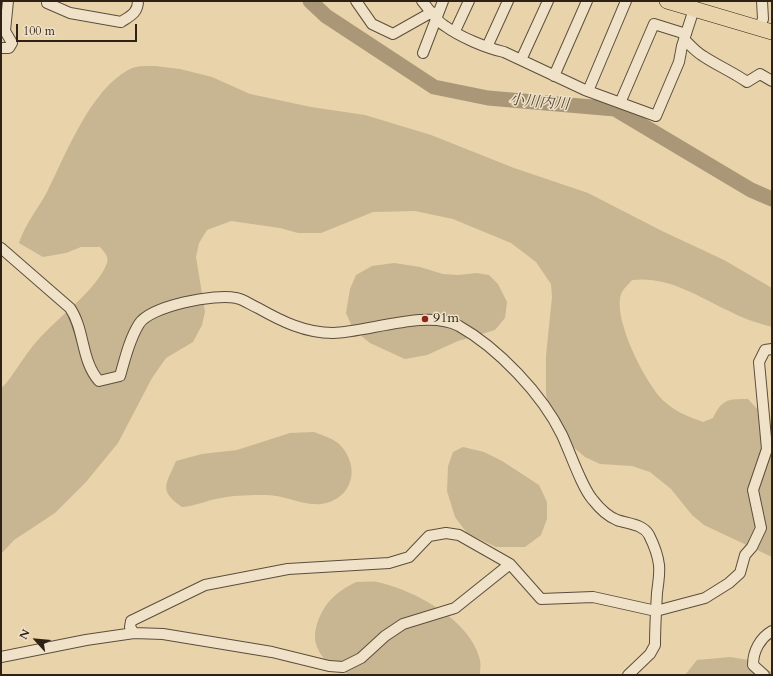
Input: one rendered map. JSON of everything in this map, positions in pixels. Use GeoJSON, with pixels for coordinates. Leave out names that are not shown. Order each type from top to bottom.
{"type":"FeatureCollection","features":[{"type":"Feature","properties":{"kind":"main road"},"geometry":{"type":"LineString","coordinates":[[667,1],[692,6],[766,30]]}},
{"type":"Feature","properties":{"kind":"street"},"geometry":{"type":"LineString","coordinates":[[1,48],[9,48],[12,43],[5,30],[8,1]]}},
{"type":"Feature","properties":{"kind":"street"},"geometry":{"type":"LineString","coordinates":[[46,1],[47,3],[70,13],[121,22],[134,14],[138,6],[138,1]]}},
{"type":"Feature","properties":{"kind":"street"},"geometry":{"type":"LineString","coordinates":[[356,1],[372,24],[393,34],[434,15]]}},
{"type":"Feature","properties":{"kind":"street"},"geometry":{"type":"LineString","coordinates":[[422,1],[444,26],[454,31],[487,47],[504,52],[588,91],[656,116],[679,62],[692,6]]}},
{"type":"Feature","properties":{"kind":"street"},"geometry":{"type":"LineString","coordinates":[[423,53],[434,15],[443,1]]}},
{"type":"Feature","properties":{"kind":"street"},"geometry":{"type":"LineString","coordinates":[[454,31],[468,1]]}},
{"type":"Feature","properties":{"kind":"street"},"geometry":{"type":"LineString","coordinates":[[487,47],[508,1]]}},
{"type":"Feature","properties":{"kind":"street"},"geometry":{"type":"LineString","coordinates":[[521,60],[548,1]]}},
{"type":"Feature","properties":{"kind":"street"},"geometry":{"type":"LineString","coordinates":[[554,76],[587,1]]}},
{"type":"Feature","properties":{"kind":"street"},"geometry":{"type":"LineString","coordinates":[[588,91],[626,1]]}},
{"type":"Feature","properties":{"kind":"street"},"geometry":{"type":"LineString","coordinates":[[762,1],[763,19],[766,30]]}},
{"type":"Feature","properties":{"kind":"street"},"geometry":{"type":"LineString","coordinates":[[620,103],[654,24],[685,36],[702,56],[724,68],[730,69],[747,82],[760,74],[772,81]]}},
{"type":"Feature","properties":{"kind":"street"},"geometry":{"type":"LineString","coordinates":[[1,248],[70,308],[76,317],[92,374],[99,381],[120,376],[130,342],[140,322],[153,311],[192,301],[212,298],[236,298],[283,322],[306,330],[332,333],[372,329],[425,319],[441,320],[457,325],[494,350],[520,377],[547,411],[561,432],[590,497],[602,511],[616,519],[644,529],[648,535],[659,565],[655,645],[650,654],[628,675]]}},
{"type":"Feature","properties":{"kind":"street"},"geometry":{"type":"LineString","coordinates":[[134,634],[130,627],[131,621],[205,585],[288,569],[390,563],[409,557],[429,536],[437,534],[459,535],[510,564],[541,599],[593,597],[656,611],[705,598],[729,583],[740,573],[745,555],[752,547],[761,528],[753,490],[767,449],[759,362],[765,350],[772,349]]}},
{"type":"Feature","properties":{"kind":"street"},"geometry":{"type":"LineString","coordinates":[[1,657],[86,640],[134,634],[163,634],[272,652],[329,666],[343,667],[361,658],[385,636],[403,624],[455,608],[510,564]]}},
{"type":"Feature","properties":{"kind":"street"},"geometry":{"type":"LineString","coordinates":[[764,675],[753,665],[753,656],[765,635],[772,631]]}},
{"type":"Feature","properties":{"kind":"shaded area"},"geometry":{"type":"Polygon","coordinates":[[[155,66],[180,69],[212,77],[250,94],[311,107],[365,115],[431,135],[514,168],[588,193],[662,231],[724,260],[772,288],[772,327],[739,316],[682,288],[658,281],[632,280],[622,292],[620,303],[621,317],[626,333],[640,367],[657,394],[669,406],[683,414],[703,422],[713,418],[719,407],[726,401],[748,399],[762,414],[765,440],[772,460],[772,557],[704,525],[692,515],[671,489],[650,472],[632,466],[600,464],[585,457],[571,445],[549,410],[546,393],[546,356],[552,297],[551,284],[536,262],[511,243],[453,219],[415,211],[373,212],[321,233],[298,233],[280,228],[231,221],[207,230],[199,243],[196,257],[205,312],[202,325],[193,342],[166,358],[152,378],[118,443],[86,482],[55,513],[14,540],[1,554],[1,389],[38,340],[95,283],[107,263],[106,254],[100,247],[81,247],[66,253],[43,257],[19,243],[28,223],[47,192],[80,125],[102,93],[114,80],[131,68],[155,66]]]}},
{"type":"Feature","properties":{"kind":"shaded area"},"geometry":{"type":"Polygon","coordinates":[[[394,263],[420,267],[443,274],[458,275],[477,273],[489,275],[498,284],[507,302],[505,318],[495,330],[458,341],[427,355],[405,359],[370,343],[353,329],[346,313],[350,289],[356,275],[372,266],[394,263]]]}},
{"type":"Feature","properties":{"kind":"shaded area"},"geometry":{"type":"Polygon","coordinates":[[[314,432],[335,441],[341,446],[351,464],[352,473],[346,490],[332,501],[314,504],[274,495],[244,495],[216,499],[182,507],[174,501],[167,491],[167,482],[176,461],[202,454],[237,450],[290,433],[314,432]]]}},
{"type":"Feature","properties":{"kind":"shaded area"},"geometry":{"type":"Polygon","coordinates":[[[463,447],[484,452],[502,461],[539,485],[547,502],[547,519],[541,535],[525,547],[496,547],[467,533],[455,517],[447,491],[448,466],[453,452],[463,447]]]}},
{"type":"Feature","properties":{"kind":"shaded area"},"geometry":{"type":"Polygon","coordinates":[[[356,582],[375,582],[392,586],[407,592],[439,609],[465,632],[475,645],[480,660],[480,675],[352,675],[337,669],[330,664],[319,652],[315,636],[316,628],[322,613],[330,600],[342,590],[356,582]]]}},
{"type":"Feature","properties":{"kind":"shaded area"},"geometry":{"type":"Polygon","coordinates":[[[730,657],[748,660],[772,672],[772,675],[685,675],[697,660],[730,657]]]}},
{"type":"Feature","properties":{"kind":"waterway","name":"小川内川"},"geometry":{"type":"LineString","coordinates":[[310,1],[326,16],[434,87],[488,98],[615,109],[751,190],[772,199]]}},
{"type":"Feature","properties":{"kind":"place","name":"91m"},"geometry":{"type":"Point","coordinates":[425,319]}}]}
